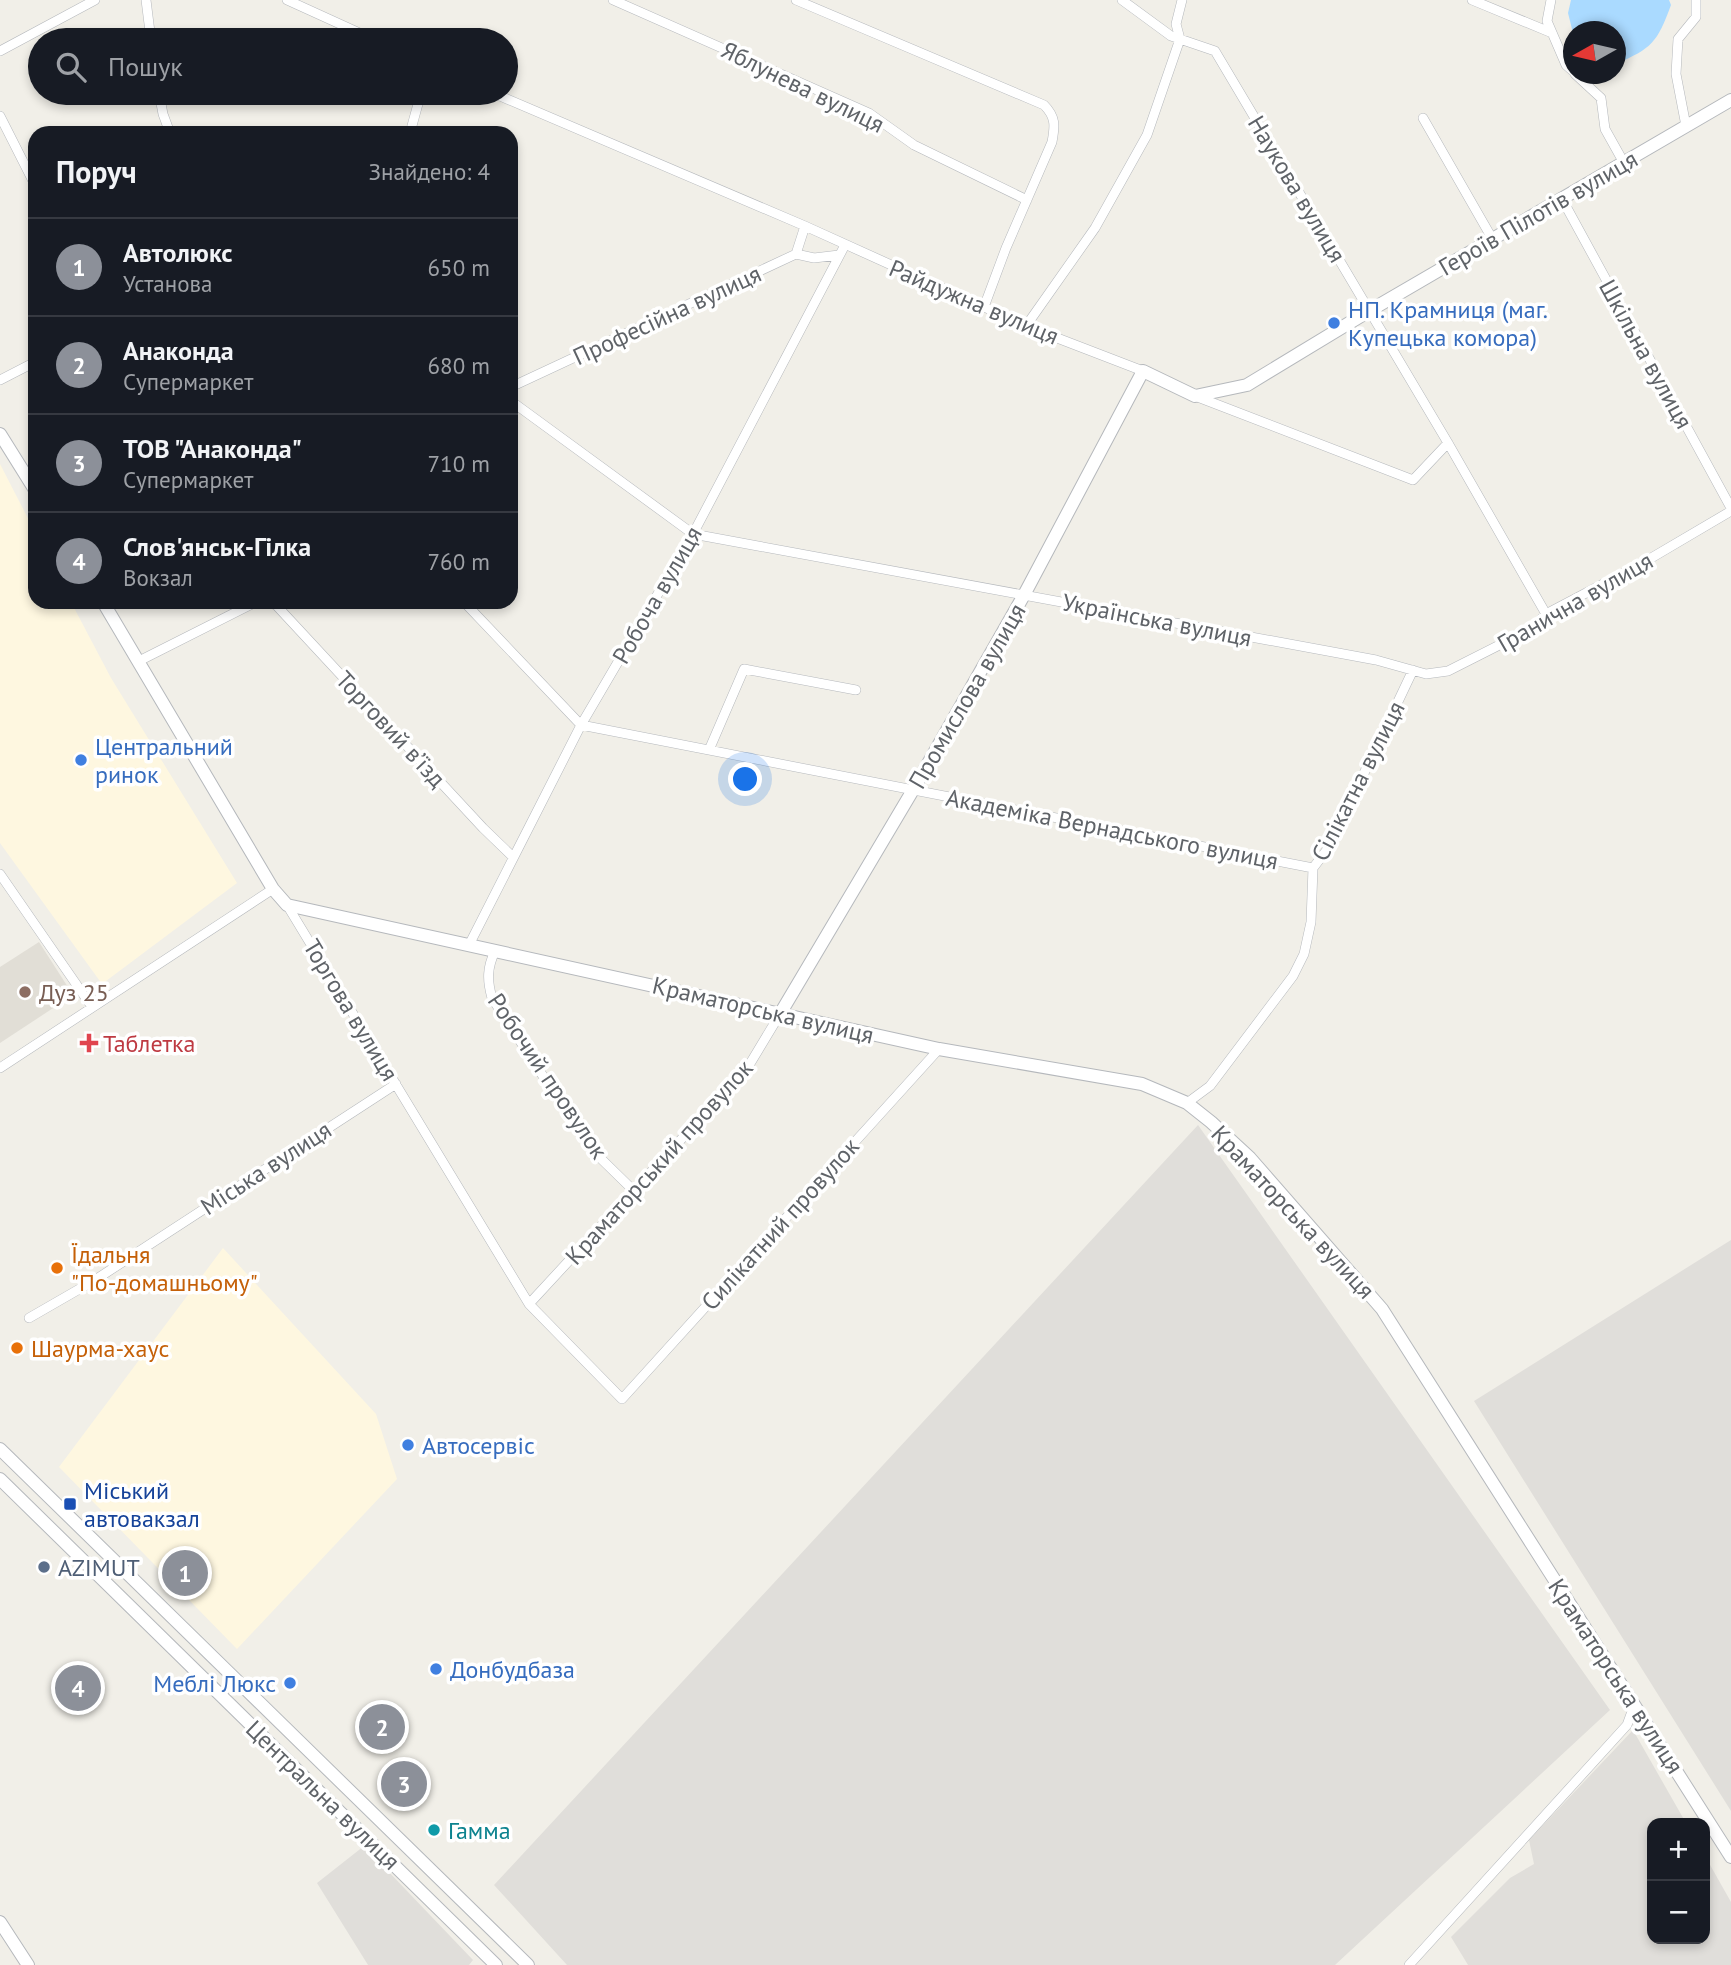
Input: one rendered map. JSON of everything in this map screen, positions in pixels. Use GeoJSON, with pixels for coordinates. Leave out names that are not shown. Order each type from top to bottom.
{"type":"FeatureCollection","features":[{"type":"Feature","properties":{"kind":"street"},"geometry":{"type":"LineString","coordinates":[[43,28],[95,0]]}},
{"type":"Feature","properties":{"kind":"street"},"geometry":{"type":"LineString","coordinates":[[146,0],[150,28]]}},
{"type":"Feature","properties":{"kind":"street"},"geometry":{"type":"LineString","coordinates":[[287,0],[349,28]]}},
{"type":"Feature","properties":{"kind":"street","name":"Яблунева вулиця"},"geometry":{"type":"LineString","coordinates":[[613,0],[869,113],[914,145],[1027,200]]}},
{"type":"Feature","properties":{"kind":"street"},"geometry":{"type":"LineString","coordinates":[[796,0],[1044,105],[1051,113],[1055,125],[1052,142],[984,307]]}},
{"type":"Feature","properties":{"kind":"street","name":"Наукова вулиця"},"geometry":{"type":"LineString","coordinates":[[1122,0],[1171,36],[1215,51],[1448,443],[1546,614]]}},
{"type":"Feature","properties":{"kind":"street"},"geometry":{"type":"LineString","coordinates":[[1026,326],[1095,228],[1147,135],[1180,39],[1176,24],[1182,0]]}},
{"type":"Feature","properties":{"kind":"street"},"geometry":{"type":"LineString","coordinates":[[1472,0],[1552,33]]}},
{"type":"Feature","properties":{"kind":"street"},"geometry":{"type":"LineString","coordinates":[[1551,0],[1547,22],[1563,58]]}},
{"type":"Feature","properties":{"kind":"street"},"geometry":{"type":"LineString","coordinates":[[1686,127],[1676,74],[1678,39],[1696,17],[1696,0]]}},
{"type":"Feature","properties":{"kind":"street"},"geometry":{"type":"LineString","coordinates":[[0,51],[28,36]]}},
{"type":"Feature","properties":{"kind":"street"},"geometry":{"type":"LineString","coordinates":[[1586,84],[1601,98],[1605,129],[1625,163]]}},
{"type":"Feature","properties":{"kind":"street","name":"Героїв Пілотів вулиця"},"geometry":{"type":"LineString","coordinates":[[1195,396],[1247,385],[1731,101]]}},
{"type":"Feature","properties":{"kind":"street","name":"Райдужна вулиця"},"geometry":{"type":"LineString","coordinates":[[518,104],[805,226],[1026,326],[1143,371],[1195,396],[1413,480],[1448,443]]}},
{"type":"Feature","properties":{"kind":"street"},"geometry":{"type":"LineString","coordinates":[[161,105],[167,126]]}},
{"type":"Feature","properties":{"kind":"street"},"geometry":{"type":"LineString","coordinates":[[413,126],[418,105]]}},
{"type":"Feature","properties":{"kind":"street"},"geometry":{"type":"LineString","coordinates":[[0,116],[28,171]]}},
{"type":"Feature","properties":{"kind":"street"},"geometry":{"type":"LineString","coordinates":[[1423,118],[1493,240]]}},
{"type":"Feature","properties":{"kind":"street","name":"Шкільна вулиця"},"geometry":{"type":"LineString","coordinates":[[1562,200],[1731,509]]}},
{"type":"Feature","properties":{"kind":"street"},"geometry":{"type":"LineString","coordinates":[[805,226],[796,254],[814,258],[839,255]]}},
{"type":"Feature","properties":{"kind":"street","name":"Робоча вулиця"},"geometry":{"type":"LineString","coordinates":[[469,945],[581,725],[693,534],[845,245]]}},
{"type":"Feature","properties":{"kind":"street","name":"Професійна вулиця"},"geometry":{"type":"LineString","coordinates":[[518,384],[796,254]]}},
{"type":"Feature","properties":{"kind":"street"},"geometry":{"type":"LineString","coordinates":[[0,380],[28,366]]}},
{"type":"Feature","properties":{"kind":"street","name":"Промислова вулиця"},"geometry":{"type":"LineString","coordinates":[[780,1014],[1024,596],[1143,371]]}},
{"type":"Feature","properties":{"kind":"street"},"geometry":{"type":"LineString","coordinates":[[518,406],[693,534]]}},
{"type":"Feature","properties":{"kind":"street"},"geometry":{"type":"LineString","coordinates":[[0,434],[28,480]]}},
{"type":"Feature","properties":{"kind":"street","name":"Гранична вулиця"},"geometry":{"type":"LineString","coordinates":[[1413,670],[1426,674],[1448,671],[1531,629],[1546,614],[1641,564],[1731,509]]}},
{"type":"Feature","properties":{"kind":"street","name":"Українська вулиця"},"geometry":{"type":"LineString","coordinates":[[693,534],[1376,660],[1413,670]]}},
{"type":"Feature","properties":{"kind":"street","name":"Торгова вулиця"},"geometry":{"type":"LineString","coordinates":[[107,609],[273,889],[288,905],[529,1304],[622,1399]]}},
{"type":"Feature","properties":{"kind":"street"},"geometry":{"type":"LineString","coordinates":[[139,661],[242,609]]}},
{"type":"Feature","properties":{"kind":"street","name":"Торговий в’їзд"},"geometry":{"type":"LineString","coordinates":[[280,609],[513,858]]}},
{"type":"Feature","properties":{"kind":"street"},"geometry":{"type":"LineString","coordinates":[[471,609],[581,725]]}},
{"type":"Feature","properties":{"kind":"street"},"geometry":{"type":"LineString","coordinates":[[709,750],[744,669],[856,690]]}},
{"type":"Feature","properties":{"kind":"street","name":"Сілікатна вулиця"},"geometry":{"type":"LineString","coordinates":[[1187,1103],[1210,1086],[1293,976],[1304,954],[1311,922],[1313,868],[1329,848],[1413,670]]}},
{"type":"Feature","properties":{"kind":"street","name":"Академіка Вернадського вулиця"},"geometry":{"type":"LineString","coordinates":[[581,725],[1313,868]]}},
{"type":"Feature","properties":{"kind":"street"},"geometry":{"type":"LineString","coordinates":[[0,874],[92,1007]]}},
{"type":"Feature","properties":{"kind":"street"},"geometry":{"type":"LineString","coordinates":[[0,1068],[273,889]]}},
{"type":"Feature","properties":{"kind":"street","name":"Краматорська вулиця"},"geometry":{"type":"LineString","coordinates":[[288,905],[939,1049],[1142,1084],[1187,1103],[1250,1158],[1382,1309],[1731,1857]]}},
{"type":"Feature","properties":{"kind":"street","name":"Робочий провулок"},"geometry":{"type":"LineString","coordinates":[[495,951],[489,964],[487,982],[492,998],[590,1147],[634,1191]]}},
{"type":"Feature","properties":{"kind":"street","name":"Краматорський провулок"},"geometry":{"type":"LineString","coordinates":[[529,1304],[748,1067],[780,1014]]}},
{"type":"Feature","properties":{"kind":"street","name":"Силікатний провулок"},"geometry":{"type":"LineString","coordinates":[[622,1399],[939,1049]]}},
{"type":"Feature","properties":{"kind":"street","name":"Міська вулиця"},"geometry":{"type":"LineString","coordinates":[[29,1318],[95,1280],[396,1084]]}},
{"type":"Feature","properties":{"kind":"street","name":"Центральна вулиця"},"geometry":{"type":"LineString","coordinates":[[0,1449],[528,1965]]}},
{"type":"Feature","properties":{"kind":"street","name":"Центральна вулиця"},"geometry":{"type":"LineString","coordinates":[[0,1479],[496,1965]]}},
{"type":"Feature","properties":{"kind":"street"},"geometry":{"type":"LineString","coordinates":[[1409,1965],[1627,1726],[1634,1706]]}},
{"type":"Feature","properties":{"kind":"street"},"geometry":{"type":"LineString","coordinates":[[0,1922],[27,1965]]}},
{"type":"Feature","properties":{"kind":"shaded area","name":"Центральний ринок"},"geometry":{"type":"Polygon","coordinates":[[[0,464],[28,518],[28,609],[75,609],[111,678],[237,883],[102,984],[0,843],[0,464]]]}},
{"type":"Feature","properties":{"kind":"shaded area"},"geometry":{"type":"Polygon","coordinates":[[[39,942],[73,995],[0,1043],[0,967],[39,942]]]}},
{"type":"Feature","properties":{"kind":"shaded area"},"geometry":{"type":"Polygon","coordinates":[[[1198,1125],[1610,1710],[1335,1965],[567,1965],[494,1885],[1198,1125]]]}},
{"type":"Feature","properties":{"kind":"shaded area"},"geometry":{"type":"Polygon","coordinates":[[[1731,1240],[1731,1811],[1474,1401],[1731,1240]]]}},
{"type":"Feature","properties":{"kind":"shaded area"},"geometry":{"type":"Polygon","coordinates":[[[223,1248],[376,1414],[397,1479],[237,1649],[59,1467],[223,1248]]]}},
{"type":"Feature","properties":{"kind":"shaded area"},"geometry":{"type":"Polygon","coordinates":[[[1633,1730],[1683,1818],[1647,1818],[1647,1944],[1710,1944],[1710,1865],[1731,1902],[1731,1965],[1468,1965],[1451,1937],[1510,1878],[1534,1864],[1529,1840],[1633,1730]]]}},
{"type":"Feature","properties":{"kind":"shaded area"},"geometry":{"type":"Polygon","coordinates":[[[364,1846],[473,1960],[469,1965],[368,1965],[317,1883],[364,1846]]]}},
{"type":"Feature","properties":{"kind":"water"},"geometry":{"type":"Polygon","coordinates":[[[1571,0],[1669,0],[1671,5],[1662,28],[1652,43],[1626,59],[1626,21],[1570,21],[1568,13],[1571,0]]]}},
{"type":"Feature","properties":{"kind":"place","name":"НП. Крамниця (маг. Купецька комора)"},"geometry":{"type":"Point","coordinates":[1334,323]}},
{"type":"Feature","properties":{"kind":"place","name":"Центральний ринок"},"geometry":{"type":"Point","coordinates":[81,760]}},
{"type":"Feature","properties":{"kind":"place","name":"Дуз 25"},"geometry":{"type":"Point","coordinates":[25,992]}},
{"type":"Feature","properties":{"kind":"place","name":"Таблетка"},"geometry":{"type":"Point","coordinates":[89,1043]}},
{"type":"Feature","properties":{"kind":"place","name":"Їдальня \"По-домашньому\""},"geometry":{"type":"Point","coordinates":[57,1268]}},
{"type":"Feature","properties":{"kind":"place","name":"Шаурма-хаус"},"geometry":{"type":"Point","coordinates":[17,1348]}},
{"type":"Feature","properties":{"kind":"place","name":"Автосервіс"},"geometry":{"type":"Point","coordinates":[408,1445]}},
{"type":"Feature","properties":{"kind":"place","name":"Міський автовакзал"},"geometry":{"type":"Point","coordinates":[70,1504]}},
{"type":"Feature","properties":{"kind":"place","name":"AZIMUT"},"geometry":{"type":"Point","coordinates":[44,1567]}},
{"type":"Feature","properties":{"kind":"place","name":"Автолюкс"},"geometry":{"type":"Point","coordinates":[185,1573]}},
{"type":"Feature","properties":{"kind":"place","name":"Донбудбаза"},"geometry":{"type":"Point","coordinates":[436,1669]}},
{"type":"Feature","properties":{"kind":"place","name":"Меблі Люкс"},"geometry":{"type":"Point","coordinates":[290,1683]}},
{"type":"Feature","properties":{"kind":"place","name":"Слов'янськ-Гілка"},"geometry":{"type":"Point","coordinates":[78,1688]}},
{"type":"Feature","properties":{"kind":"place","name":"Анаконда"},"geometry":{"type":"Point","coordinates":[382,1727]}},
{"type":"Feature","properties":{"kind":"place","name":"ТОВ \"Анаконда\""},"geometry":{"type":"Point","coordinates":[404,1784]}},
{"type":"Feature","properties":{"kind":"place","name":"Гамма"},"geometry":{"type":"Point","coordinates":[434,1830]}}]}
